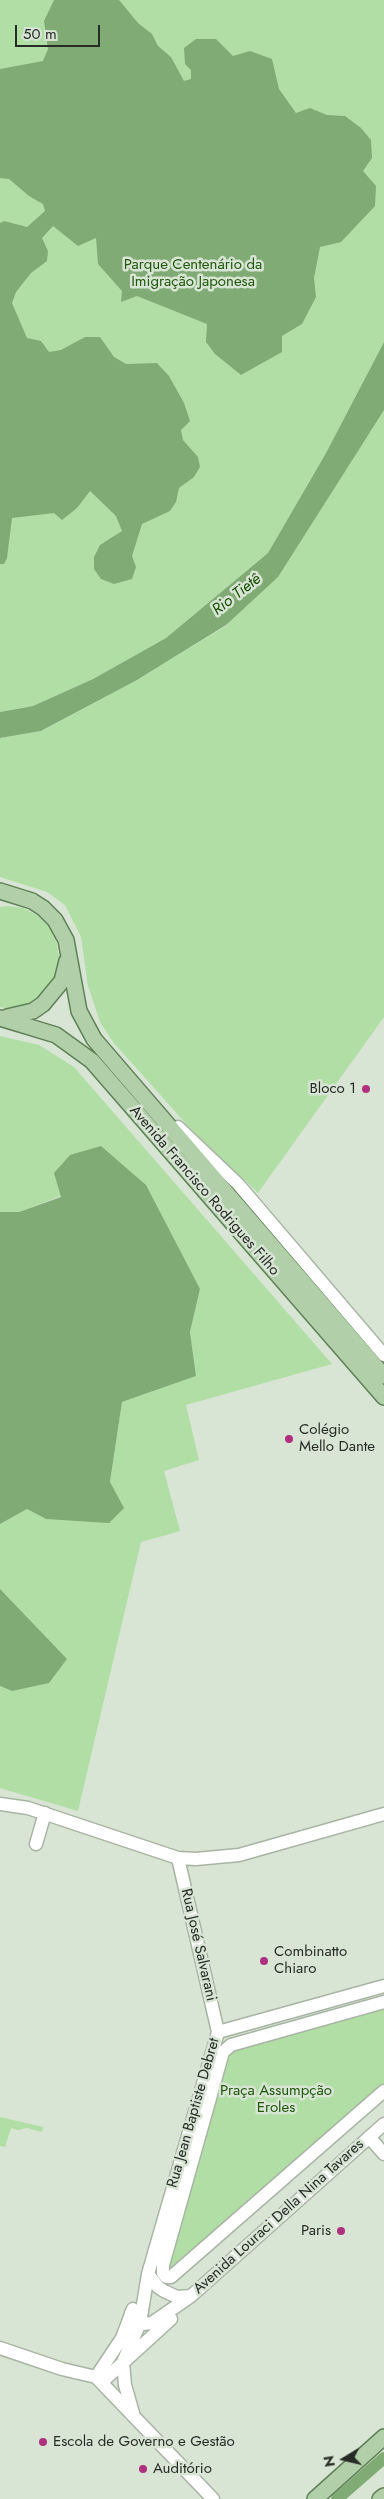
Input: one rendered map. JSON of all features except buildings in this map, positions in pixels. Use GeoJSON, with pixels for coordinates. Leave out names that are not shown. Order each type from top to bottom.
{"type":"FeatureCollection","features":[{"type":"Feature","properties":{"kind":"main road","name":"Avenida Francisco Rodrigues Filho"},"geometry":{"type":"LineString","coordinates":[[0,891],[8,897],[32,901],[43,908],[55,920],[66,940],[79,1011],[94,1039],[384,1376]]}},
{"type":"Feature","properties":{"kind":"main road","name":"Avenida Francisco Rodrigues Filho"},"geometry":{"type":"LineString","coordinates":[[1,1018],[33,1011],[43,1004],[62,981],[68,955]]}},
{"type":"Feature","properties":{"kind":"main road","name":"Avenida Francisco Rodrigues Filho"},"geometry":{"type":"LineString","coordinates":[[1,1018],[56,1035],[92,1061],[384,1397]]}},
{"type":"Feature","properties":{"kind":"main road"},"geometry":{"type":"LineString","coordinates":[[315,2499],[384,2437]]}},
{"type":"Feature","properties":{"kind":"main road"},"geometry":{"type":"LineString","coordinates":[[380,2499],[384,2496]]}},
{"type":"Feature","properties":{"kind":"street"},"geometry":{"type":"LineString","coordinates":[[112,1061],[238,1184],[384,1355]]}},
{"type":"Feature","properties":{"kind":"street"},"geometry":{"type":"LineString","coordinates":[[0,1804],[28,1808],[45,1813],[178,1858],[196,1859],[239,1855],[384,1814]]}},
{"type":"Feature","properties":{"kind":"street"},"geometry":{"type":"LineString","coordinates":[[36,1844],[45,1813]]}},
{"type":"Feature","properties":{"kind":"street","name":"Rua José Salvarani"},"geometry":{"type":"LineString","coordinates":[[178,1858],[218,2032]]}},
{"type":"Feature","properties":{"kind":"street","name":"Rua Jean Baptiste Debret"},"geometry":{"type":"LineString","coordinates":[[123,2362],[136,2318],[140,2285],[148,2274],[218,2032],[384,1986]]}},
{"type":"Feature","properties":{"kind":"street"},"geometry":{"type":"LineString","coordinates":[[384,2002],[231,2045],[223,2052],[162,2273],[166,2277],[171,2277],[384,2091]]}},
{"type":"Feature","properties":{"kind":"street","name":"Avenida Louraci Della Nina Tavares"},"geometry":{"type":"LineString","coordinates":[[148,2274],[158,2288],[177,2297],[191,2296],[384,2124]]}},
{"type":"Feature","properties":{"kind":"street"},"geometry":{"type":"LineString","coordinates":[[369,2137],[384,2154]]}},
{"type":"Feature","properties":{"kind":"street"},"geometry":{"type":"LineString","coordinates":[[136,2318],[152,2323],[191,2296]]}},
{"type":"Feature","properties":{"kind":"street","name":"Rua Jean Baptiste Debret"},"geometry":{"type":"LineString","coordinates":[[100,2379],[123,2362],[185,2307],[191,2296]]}},
{"type":"Feature","properties":{"kind":"street","name":"Rua Jean Baptiste Debret"},"geometry":{"type":"LineString","coordinates":[[100,2379],[122,2338],[136,2318]]}},
{"type":"Feature","properties":{"kind":"street"},"geometry":{"type":"LineString","coordinates":[[0,2348],[62,2369],[100,2379],[112,2395],[133,2413],[213,2499]]}},
{"type":"Feature","properties":{"kind":"street"},"geometry":{"type":"LineString","coordinates":[[123,2362],[124,2385],[133,2413]]}},
{"type":"Feature","properties":{"kind":"green space","name":"Parque Centenário da Imigração Japonesa"},"geometry":{"type":"Polygon","coordinates":[[[0,0],[384,0],[384,342],[326,453],[268,553],[166,638],[93,679],[33,706],[0,712],[0,0]]]}},
{"type":"Feature","properties":{"kind":"green space"},"geometry":{"type":"Polygon","coordinates":[[[384,409],[384,1017],[258,1193],[188,1126],[113,1042],[100,1022],[88,986],[81,937],[65,905],[47,892],[0,877],[0,738],[42,731],[137,680],[227,625],[384,409]]]}},
{"type":"Feature","properties":{"kind":"green space"},"geometry":{"type":"Polygon","coordinates":[[[0,907],[23,908],[37,915],[49,926],[56,941],[59,957],[57,973],[49,987],[38,999],[22,1006],[5,1008],[0,1007],[0,907]]]}},
{"type":"Feature","properties":{"kind":"green space"},"geometry":{"type":"Polygon","coordinates":[[[0,1036],[39,1045],[74,1067],[332,1364],[186,1405],[199,1460],[164,1471],[180,1531],[141,1542],[78,1811],[0,1788],[0,1686],[12,1691],[0,1590],[0,1524],[27,1509],[46,1519],[110,1482],[122,1402],[196,1376],[190,1332],[200,1289],[61,1196],[19,1212],[0,1212],[0,1036]]]}},
{"type":"Feature","properties":{"kind":"green space","name":"Praça Assumpção Eroles"},"geometry":{"type":"Polygon","coordinates":[[[384,2000],[384,2097],[170,2282],[162,2284],[159,2276],[220,2050],[384,2000]]]}},
{"type":"Feature","properties":{"kind":"green space"},"geometry":{"type":"Polygon","coordinates":[[[0,2117],[43,2127],[42,2132],[27,2128],[18,2130],[11,2128],[5,2147],[0,2146],[0,2117]]]}},
{"type":"Feature","properties":{"kind":"water"},"geometry":{"type":"Polygon","coordinates":[[[54,0],[119,0],[138,23],[152,34],[158,46],[171,57],[184,81],[191,79],[191,70],[185,64],[184,48],[196,39],[216,39],[233,56],[250,51],[272,59],[279,89],[296,113],[310,108],[327,115],[345,116],[361,128],[371,140],[372,158],[363,171],[376,186],[375,206],[341,242],[320,247],[314,278],[316,297],[302,324],[282,336],[282,352],[241,375],[215,354],[206,342],[207,324],[137,296],[121,302],[122,291],[98,264],[96,238],[78,246],[53,226],[42,238],[48,251],[47,261],[31,273],[16,292],[12,303],[27,338],[41,341],[49,352],[61,350],[85,337],[100,337],[114,357],[126,364],[157,363],[169,376],[184,403],[190,421],[181,430],[183,440],[198,457],[200,467],[194,477],[179,488],[176,502],[170,511],[142,524],[132,556],[136,567],[132,579],[114,584],[101,579],[94,569],[94,557],[100,545],[122,531],[116,516],[90,491],[77,508],[62,520],[54,513],[12,518],[7,558],[4,564],[0,564],[0,223],[4,221],[27,227],[45,211],[43,204],[29,196],[9,179],[0,178],[0,69],[43,61],[48,49],[44,21],[54,0]]]}},
{"type":"Feature","properties":{"kind":"water","name":"Rio Tietê"},"geometry":{"type":"Polygon","coordinates":[[[384,342],[384,410],[278,577],[226,625],[137,680],[41,731],[0,738],[0,712],[33,706],[93,679],[166,638],[268,553],[326,453],[384,342]]]}},
{"type":"Feature","properties":{"kind":"water"},"geometry":{"type":"Polygon","coordinates":[[[101,1146],[146,1185],[200,1289],[190,1332],[196,1376],[122,1402],[110,1482],[124,1508],[109,1523],[46,1519],[27,1509],[0,1524],[0,1212],[19,1212],[61,1197],[54,1173],[70,1155],[101,1146]]]}},
{"type":"Feature","properties":{"kind":"water"},"geometry":{"type":"Polygon","coordinates":[[[0,1589],[67,1659],[49,1683],[12,1691],[0,1686],[0,1589]]]}},
{"type":"Feature","properties":{"kind":"waterway"},"geometry":{"type":"LineString","coordinates":[[337,2499],[384,2458]]}},
{"type":"Feature","properties":{"kind":"place","name":"Bloco 1"},"geometry":{"type":"Point","coordinates":[366,1089]}},
{"type":"Feature","properties":{"kind":"place","name":"Colégio Mello Dante"},"geometry":{"type":"Point","coordinates":[289,1439]}},
{"type":"Feature","properties":{"kind":"place","name":"Combinatto Chiaro"},"geometry":{"type":"Point","coordinates":[264,1961]}},
{"type":"Feature","properties":{"kind":"place","name":"Paris"},"geometry":{"type":"Point","coordinates":[341,2231]}},
{"type":"Feature","properties":{"kind":"place","name":"Escola de Governo e Gestão"},"geometry":{"type":"Point","coordinates":[43,2442]}},
{"type":"Feature","properties":{"kind":"place","name":"Auditório"},"geometry":{"type":"Point","coordinates":[143,2469]}}]}
